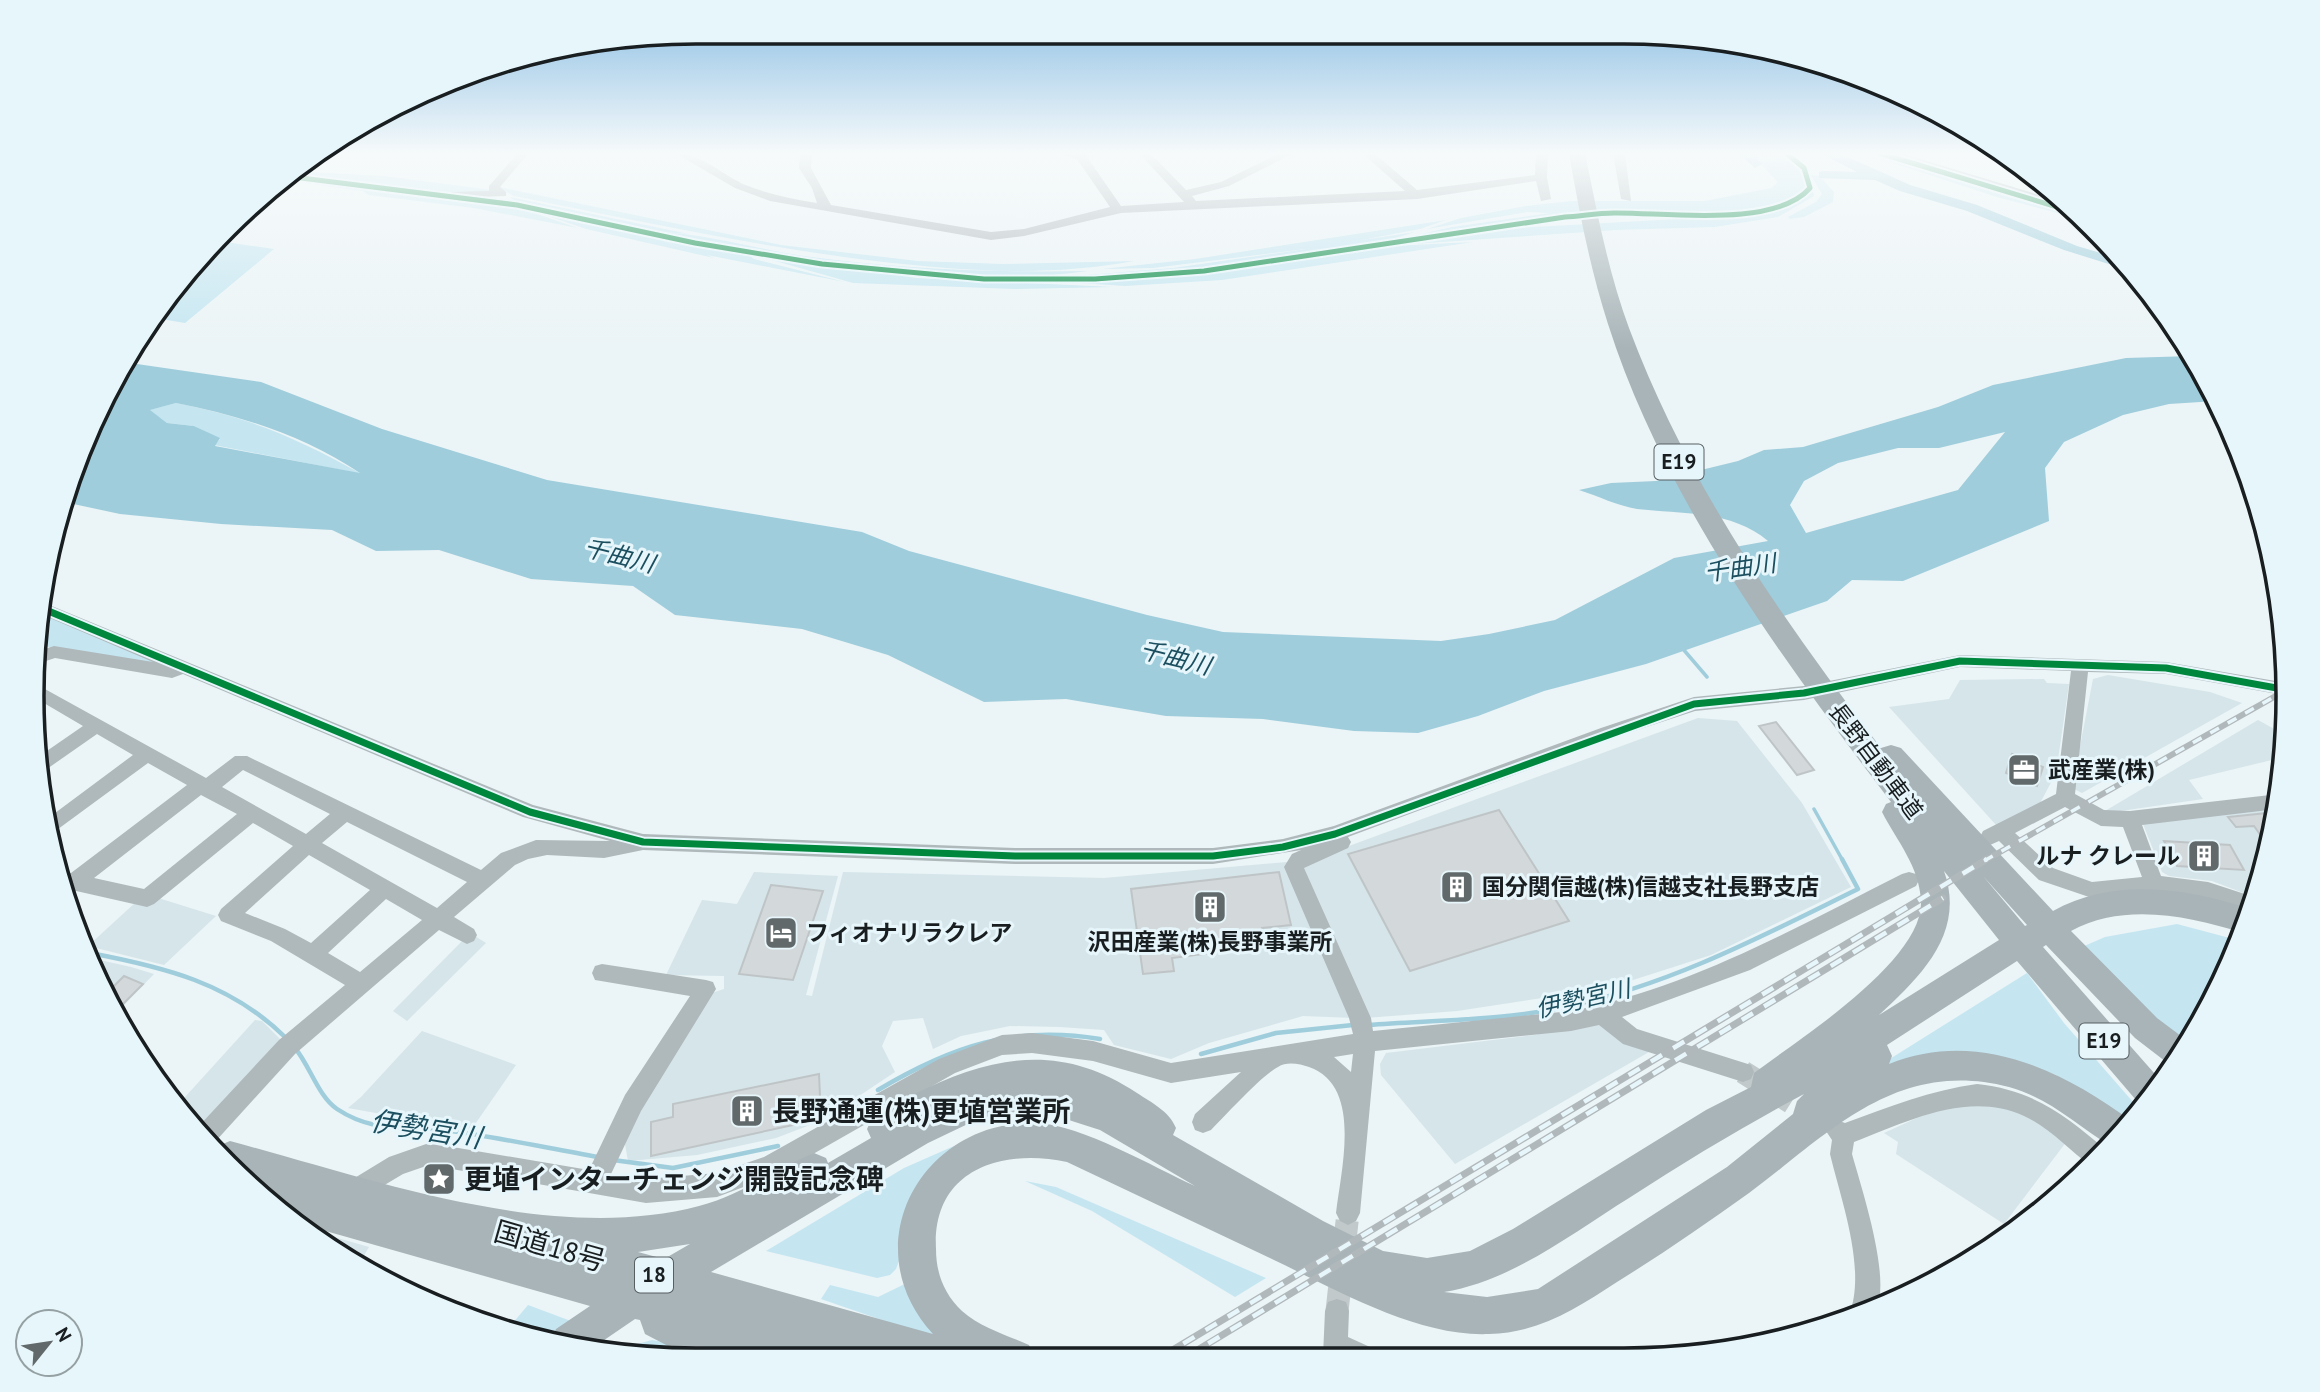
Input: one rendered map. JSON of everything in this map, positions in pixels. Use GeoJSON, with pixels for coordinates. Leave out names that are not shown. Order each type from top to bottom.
{"type":"FeatureCollection","features":[{"type":"Feature","properties":{"kind":"highway","name":"長野自動車道"},"geometry":{"type":"LineString","coordinates":[[1593,218],[1604,282],[1642,387],[1674,455],[1737,562]]}},
{"type":"Feature","properties":{"kind":"highway","name":"長野自動車道"},"geometry":{"type":"LineString","coordinates":[[1596,218],[1631,321],[1684,444],[1834,701],[2009,906],[2156,1072]]}},
{"type":"Feature","properties":{"kind":"highway"},"geometry":{"type":"LineString","coordinates":[[1718,1122],[1885,990],[1915,958],[1932,929],[1935,894],[1920,852],[1834,701],[1763,610],[1737,562]]}},
{"type":"Feature","properties":{"kind":"highway","name":"長野自動車道"},"geometry":{"type":"LineString","coordinates":[[1834,701],[1888,752],[2009,906]]}},
{"type":"Feature","properties":{"kind":"highway"},"geometry":{"type":"LineString","coordinates":[[585,1339],[644,1309],[954,1112],[990,1101],[1029,1097],[1070,1102],[1109,1117],[1359,1260],[1404,1275],[1438,1276],[1473,1269],[1526,1242],[1718,1122],[1838,1059],[2007,951],[2069,918],[2110,905],[2154,901],[2197,906],[2237,918]]}},
{"type":"Feature","properties":{"kind":"highway"},"geometry":{"type":"LineString","coordinates":[[1778,1147],[1844,1077],[2066,935],[2102,922],[2152,915],[2203,920],[2234,928]]}},
{"type":"Feature","properties":{"kind":"highway","name":"長野自動車道"},"geometry":{"type":"LineString","coordinates":[[2071,977],[2146,1086]]}},
{"type":"Feature","properties":{"kind":"highway"},"geometry":{"type":"LineString","coordinates":[[2071,977],[2172,1049]]}},
{"type":"Feature","properties":{"kind":"highway"},"geometry":{"type":"LineString","coordinates":[[2071,977],[2105,1050],[2142,1091]]}},
{"type":"Feature","properties":{"kind":"highway"},"geometry":{"type":"LineString","coordinates":[[992,1348],[950,1324],[926,1292],[916,1253],[921,1212],[930,1192],[956,1162],[991,1142],[1033,1137],[1070,1146],[1387,1294],[1454,1314],[1486,1316],[1518,1313],[1546,1305],[1729,1186],[1819,1116],[1871,1088],[1906,1074],[1959,1064],[2003,1069],[2045,1084],[2084,1106],[2112,1128]]}},
{"type":"Feature","properties":{"kind":"highway"},"geometry":{"type":"LineString","coordinates":[[466,1222],[610,1234],[642,1234],[696,1225],[765,1198],[937,1098],[981,1081],[1024,1074],[1081,1082],[1114,1097],[1310,1234]]}},
{"type":"Feature","properties":{"kind":"highway"},"geometry":{"type":"LineString","coordinates":[[788,1216],[961,1124],[1000,1114],[1040,1112],[1079,1121],[1118,1140],[1339,1273]]}},
{"type":"Feature","properties":{"kind":"highway","name":"国道18号"},"geometry":{"type":"LineString","coordinates":[[238,1160],[356,1190],[915,1348]]}},
{"type":"Feature","properties":{"kind":"highway","name":"国道18号"},"geometry":{"type":"LineString","coordinates":[[286,1202],[806,1348]]}},
{"type":"Feature","properties":{"kind":"highway"},"geometry":{"type":"LineString","coordinates":[[542,1274],[698,1339],[709,1348]]}},
{"type":"Feature","properties":{"kind":"street"},"geometry":{"type":"LineString","coordinates":[[885,218],[990,236],[1009,236],[1081,218]]}},
{"type":"Feature","properties":{"kind":"street"},"geometry":{"type":"LineString","coordinates":[[49,611],[530,811],[643,842],[1015,856],[1172,857],[1283,847],[1380,820],[1606,733],[1695,704],[1804,692],[1960,662],[2166,668],[2276,688]]}},
{"type":"Feature","properties":{"kind":"street"},"geometry":{"type":"LineString","coordinates":[[45,655],[54,652],[120,661],[172,672],[185,667]]}},
{"type":"Feature","properties":{"kind":"street"},"geometry":{"type":"LineString","coordinates":[[2065,799],[2080,665]]}},
{"type":"Feature","properties":{"kind":"street"},"geometry":{"type":"LineString","coordinates":[[44,696],[467,935]]}},
{"type":"Feature","properties":{"kind":"street"},"geometry":{"type":"LineString","coordinates":[[47,761],[95,726]]}},
{"type":"Feature","properties":{"kind":"street"},"geometry":{"type":"LineString","coordinates":[[56,823],[146,755]]}},
{"type":"Feature","properties":{"kind":"street"},"geometry":{"type":"LineString","coordinates":[[70,879],[242,761],[482,880]]}},
{"type":"Feature","properties":{"kind":"street"},"geometry":{"type":"LineString","coordinates":[[2065,799],[2101,818],[2130,819],[2267,802]]}},
{"type":"Feature","properties":{"kind":"street"},"geometry":{"type":"LineString","coordinates":[[2065,799],[1995,834],[2046,874],[2092,890],[2154,884],[2208,890],[2243,902]]}},
{"type":"Feature","properties":{"kind":"street"},"geometry":{"type":"LineString","coordinates":[[346,811],[228,915],[278,935],[363,984]]}},
{"type":"Feature","properties":{"kind":"street"},"geometry":{"type":"LineString","coordinates":[[71,882],[147,898],[250,814]]}},
{"type":"Feature","properties":{"kind":"street"},"geometry":{"type":"LineString","coordinates":[[2130,819],[2154,884]]}},
{"type":"Feature","properties":{"kind":"street"},"geometry":{"type":"LineString","coordinates":[[1348,1213],[1363,1030],[1294,867],[1299,860],[1361,833],[1380,820]]}},
{"type":"Feature","properties":{"kind":"street"},"geometry":{"type":"LineString","coordinates":[[210,1130],[292,1044],[508,859],[530,848],[559,845],[603,850],[643,842]]}},
{"type":"Feature","properties":{"kind":"street"},"geometry":{"type":"LineString","coordinates":[[356,1190],[397,1165],[429,1154],[603,1167],[646,1191],[717,1185],[770,1166],[947,1066],[1002,1045],[1032,1043],[1093,1051],[1171,1073],[1297,1053],[1363,1030],[1488,1031],[1602,1015],[1743,964],[1909,880]]}},
{"type":"Feature","properties":{"kind":"street"},"geometry":{"type":"LineString","coordinates":[[311,956],[384,889]]}},
{"type":"Feature","properties":{"kind":"street"},"geometry":{"type":"LineString","coordinates":[[602,974],[706,989],[634,1103],[603,1167]]}},
{"type":"Feature","properties":{"kind":"street"},"geometry":{"type":"LineString","coordinates":[[1602,1015],[1631,1037],[1743,1072]]}},
{"type":"Feature","properties":{"kind":"street"},"geometry":{"type":"LineString","coordinates":[[1297,1053],[1322,1061],[1343,1076],[1349,1087],[1357,1127]]}},
{"type":"Feature","properties":{"kind":"street"},"geometry":{"type":"LineString","coordinates":[[1203,1122],[1273,1057]]}},
{"type":"Feature","properties":{"kind":"street"},"geometry":{"type":"LineString","coordinates":[[1868,1301],[1869,1277],[1841,1154],[1840,1133],[1948,1096],[1983,1093],[2003,1097],[2040,1112],[2075,1136],[2091,1151]]}},
{"type":"Feature","properties":{"kind":"street"},"geometry":{"type":"LineString","coordinates":[[1336,1348],[1338,1311]]}},
{"type":"Feature","properties":{"kind":"shaded area"},"geometry":{"type":"Polygon","coordinates":[[[526,218],[549,218],[578,228],[526,218]]]}},
{"type":"Feature","properties":{"kind":"shaded area"},"geometry":{"type":"Polygon","coordinates":[[[553,218],[573,218],[644,233],[674,245],[654,236],[749,255],[754,259],[845,282],[707,255],[714,258],[586,229],[553,218]]]}},
{"type":"Feature","properties":{"kind":"shaded area"},"geometry":{"type":"Polygon","coordinates":[[[586,218],[611,218],[689,234],[649,231],[586,218]]]}},
{"type":"Feature","properties":{"kind":"shaded area"},"geometry":{"type":"Polygon","coordinates":[[[624,218],[649,218],[781,245],[918,261],[1003,264],[1134,261],[1037,271],[940,267],[784,248],[624,218]]]}},
{"type":"Feature","properties":{"kind":"shaded area"},"geometry":{"type":"Polygon","coordinates":[[[1461,218],[1493,218],[1427,229],[1461,218]]]}},
{"type":"Feature","properties":{"kind":"shaded area"},"geometry":{"type":"Polygon","coordinates":[[[1515,218],[1548,218],[1382,243],[1452,227],[1515,218]]]}},
{"type":"Feature","properties":{"kind":"shaded area"},"geometry":{"type":"Polygon","coordinates":[[[1695,218],[1772,218],[1715,227],[1616,230],[1384,246],[1516,228],[1695,218]]]}},
{"type":"Feature","properties":{"kind":"shaded area"},"geometry":{"type":"Polygon","coordinates":[[[1446,220],[1420,229],[1362,240],[1415,232],[1376,244],[1247,264],[1132,276],[1050,278],[1173,268],[1306,249],[1153,268],[1102,269],[1195,259],[1446,220]]]}},
{"type":"Feature","properties":{"kind":"shaded area"},"geometry":{"type":"Polygon","coordinates":[[[656,232],[712,238],[804,256],[876,264],[980,271],[1088,271],[1017,277],[913,273],[750,252],[656,232]]]}},
{"type":"Feature","properties":{"kind":"shaded area"},"geometry":{"type":"Polygon","coordinates":[[[228,242],[274,249],[185,323],[164,320],[228,242]]]}},
{"type":"Feature","properties":{"kind":"shaded area"},"geometry":{"type":"Polygon","coordinates":[[[1473,242],[1222,280],[1125,286],[1052,281],[1131,279],[1241,268],[1370,247],[1473,242]]]}},
{"type":"Feature","properties":{"kind":"shaded area"},"geometry":{"type":"Polygon","coordinates":[[[758,256],[917,278],[1113,287],[1015,289],[853,283],[758,256]]]}},
{"type":"Feature","properties":{"kind":"shaded area"},"geometry":{"type":"Polygon","coordinates":[[[176,403],[228,415],[273,431],[362,474],[214,445],[220,439],[194,426],[167,423],[149,410],[176,403]]]}},
{"type":"Feature","properties":{"kind":"shaded area"},"geometry":{"type":"Polygon","coordinates":[[[48,616],[174,668],[46,646],[48,616]]]}},
{"type":"Feature","properties":{"kind":"shaded area"},"geometry":{"type":"Polygon","coordinates":[[[2108,675],[2210,692],[2242,703],[2082,793],[2072,788],[2093,679],[2108,675]]]}},
{"type":"Feature","properties":{"kind":"shaded area"},"geometry":{"type":"Polygon","coordinates":[[[2044,679],[2047,683],[2069,684],[2056,773],[2038,807],[1997,826],[1889,707],[1949,699],[1960,680],[2044,679]]]}},
{"type":"Feature","properties":{"kind":"shaded area"},"geometry":{"type":"Polygon","coordinates":[[[1698,718],[1737,721],[1802,803],[1851,887],[1711,955],[1608,988],[1457,1011],[1365,1018],[1302,866],[1308,861],[1698,718]]]}},
{"type":"Feature","properties":{"kind":"shaded area"},"geometry":{"type":"Polygon","coordinates":[[[2258,720],[2275,730],[2273,760],[2189,780],[2203,799],[2100,814],[2258,720]]]}},
{"type":"Feature","properties":{"kind":"shaded area"},"geometry":{"type":"Polygon","coordinates":[[[2267,807],[2246,894],[2212,881],[2169,876],[2162,872],[2143,824],[2220,810],[2267,807]]]}},
{"type":"Feature","properties":{"kind":"shaded area"},"geometry":{"type":"Polygon","coordinates":[[[1287,862],[1354,1018],[1303,1016],[1209,1043],[1171,1059],[1114,1045],[1104,1030],[1060,1027],[1010,1026],[961,1036],[933,1049],[923,1018],[893,1021],[882,1046],[895,1072],[823,1120],[776,1138],[697,1155],[628,1161],[625,1144],[639,1105],[709,994],[724,989],[724,976],[666,975],[702,900],[737,904],[754,872],[838,876],[806,995],[812,996],[843,872],[1104,878],[1287,862]]]}},
{"type":"Feature","properties":{"kind":"shaded area"},"geometry":{"type":"Polygon","coordinates":[[[155,897],[216,916],[164,965],[94,947],[92,943],[136,902],[155,897]]]}},
{"type":"Feature","properties":{"kind":"shaded area"},"geometry":{"type":"Polygon","coordinates":[[[2177,924],[2230,938],[2209,984],[2177,1041],[2126,998],[2082,947],[2105,937],[2177,924]]]}},
{"type":"Feature","properties":{"kind":"shaded area"},"geometry":{"type":"Polygon","coordinates":[[[470,933],[486,943],[407,1021],[393,1011],[470,933]]]}},
{"type":"Feature","properties":{"kind":"shaded area"},"geometry":{"type":"Polygon","coordinates":[[[100,960],[131,967],[154,974],[123,1006],[100,960]]]}},
{"type":"Feature","properties":{"kind":"shaded area"},"geometry":{"type":"Polygon","coordinates":[[[2027,973],[2064,1023],[2133,1102],[2117,1122],[2056,1075],[2018,1061],[1861,1077],[2027,973]]]}},
{"type":"Feature","properties":{"kind":"shaded area"},"geometry":{"type":"Polygon","coordinates":[[[255,1020],[262,1021],[285,1044],[207,1127],[184,1099],[255,1020]]]}},
{"type":"Feature","properties":{"kind":"shaded area"},"geometry":{"type":"Polygon","coordinates":[[[1599,1022],[1649,1052],[1455,1164],[1381,1075],[1380,1064],[1386,1053],[1534,1035],[1599,1022]]]}},
{"type":"Feature","properties":{"kind":"shaded area"},"geometry":{"type":"Polygon","coordinates":[[[422,1031],[516,1065],[471,1130],[348,1108],[422,1031]]]}},
{"type":"Feature","properties":{"kind":"shaded area"},"geometry":{"type":"Polygon","coordinates":[[[1961,1103],[2010,1105],[2067,1141],[2004,1224],[1896,1154],[1898,1142],[1884,1133],[1932,1111],[1961,1103]]]}},
{"type":"Feature","properties":{"kind":"shaded area"},"geometry":{"type":"Polygon","coordinates":[[[954,1146],[934,1166],[896,1269],[890,1275],[877,1278],[766,1251],[904,1168],[954,1146]]]}},
{"type":"Feature","properties":{"kind":"shaded area"},"geometry":{"type":"Polygon","coordinates":[[[1025,1181],[1056,1187],[1266,1278],[1235,1297],[1092,1211],[1025,1181]]]}},
{"type":"Feature","properties":{"kind":"shaded area"},"geometry":{"type":"Polygon","coordinates":[[[332,1236],[369,1247],[363,1257],[332,1236]]]}},
{"type":"Feature","properties":{"kind":"shaded area"},"geometry":{"type":"Polygon","coordinates":[[[913,1280],[959,1340],[905,1328],[821,1299],[830,1285],[878,1297],[913,1280]]]}},
{"type":"Feature","properties":{"kind":"shaded area"},"geometry":{"type":"Polygon","coordinates":[[[528,1305],[579,1324],[562,1334],[514,1322],[528,1305]]]}},
{"type":"Feature","properties":{"kind":"shaded area"},"geometry":{"type":"Polygon","coordinates":[[[652,1340],[687,1348],[653,1347],[633,1345],[652,1340]]]}},
{"type":"Feature","properties":{"kind":"water","name":"千曲川"},"geometry":{"type":"Polygon","coordinates":[[[2180,356],[2206,402],[2169,404],[2123,415],[2064,442],[2045,468],[2049,521],[1903,581],[1852,580],[1827,601],[1646,664],[1544,691],[1478,716],[1418,733],[1354,731],[1263,719],[1166,716],[1066,699],[984,702],[888,655],[802,629],[675,615],[633,586],[531,579],[439,550],[376,551],[332,530],[221,524],[120,514],[73,504],[93,446],[135,364],[261,382],[382,429],[547,480],[862,532],[909,551],[1147,615],[1223,632],[1441,641],[1555,620],[1674,558],[1768,541],[1754,531],[1722,519],[1706,515],[1637,509],[1579,490],[1611,483],[1656,481],[1738,461],[1764,450],[1803,447],[1938,407],[1993,385],[2126,358],[2180,356]],[[176,403],[150,410],[167,423],[194,426],[220,438],[215,446],[360,473],[295,438],[225,414],[176,403]],[[2005,432],[1939,448],[1898,448],[1838,463],[1804,481],[1790,505],[1806,533],[1958,490],[2005,432]]]}},
{"type":"Feature","properties":{"kind":"building"},"geometry":{"type":"Polygon","coordinates":[[[1776,722],[1814,770],[1797,775],[1759,726],[1776,722]]]}},
{"type":"Feature","properties":{"kind":"building","name":"武産業(株)"},"geometry":{"type":"Polygon","coordinates":[[[2012,754],[2043,767],[2037,786],[2006,773],[2012,754]]]}},
{"type":"Feature","properties":{"kind":"building","name":"国分関信越(株)信越支社長野支店"},"geometry":{"type":"Polygon","coordinates":[[[1499,810],[1569,921],[1410,971],[1348,854],[1499,810]]]}},
{"type":"Feature","properties":{"kind":"building"},"geometry":{"type":"Polygon","coordinates":[[[2266,813],[2261,836],[2254,826],[2236,827],[2228,817],[2266,813]]]}},
{"type":"Feature","properties":{"kind":"building","name":"ルナ クレール"},"geometry":{"type":"Polygon","coordinates":[[[2164,841],[2230,845],[2244,870],[2177,866],[2164,841]]]}},
{"type":"Feature","properties":{"kind":"building","name":"沢田産業(株)長野事業所"},"geometry":{"type":"Polygon","coordinates":[[[1279,872],[1291,925],[1262,928],[1266,946],[1172,958],[1174,971],[1143,974],[1131,889],[1279,872]]]}},
{"type":"Feature","properties":{"kind":"building","name":"フィオナリラクレア"},"geometry":{"type":"Polygon","coordinates":[[[771,885],[823,891],[793,980],[739,974],[771,885]]]}},
{"type":"Feature","properties":{"kind":"building"},"geometry":{"type":"Polygon","coordinates":[[[124,976],[143,984],[122,1005],[113,987],[124,976]]]}},
{"type":"Feature","properties":{"kind":"building","name":"長野通運(株)更埴営業所"},"geometry":{"type":"Polygon","coordinates":[[[819,1074],[821,1119],[651,1156],[651,1122],[673,1117],[673,1104],[819,1074]]]}},
{"type":"Feature","properties":{"kind":"waterway"},"geometry":{"type":"LineString","coordinates":[[1997,218],[2070,247]]}},
{"type":"Feature","properties":{"kind":"waterway"},"geometry":{"type":"LineString","coordinates":[[2080,250],[2109,260]]}},
{"type":"Feature","properties":{"kind":"waterway","name":"伊勢宮川"},"geometry":{"type":"LineString","coordinates":[[1683,649],[1707,677]]}},
{"type":"Feature","properties":{"kind":"waterway","name":"伊勢宮川"},"geometry":{"type":"LineString","coordinates":[[1814,809],[1843,861]]}},
{"type":"Feature","properties":{"kind":"waterway","name":"伊勢宮川"},"geometry":{"type":"LineString","coordinates":[[1368,1025],[1519,1015],[1607,997],[1644,985],[1717,957],[1858,889],[1842,859]]}},
{"type":"Feature","properties":{"kind":"waterway","name":"伊勢宮川"},"geometry":{"type":"LineString","coordinates":[[97,954],[170,971],[219,990],[264,1018],[285,1037]]}},
{"type":"Feature","properties":{"kind":"waterway","name":"伊勢宮川"},"geometry":{"type":"LineString","coordinates":[[1201,1054],[1276,1033],[1353,1025]]}},
{"type":"Feature","properties":{"kind":"waterway","name":"伊勢宮川"},"geometry":{"type":"LineString","coordinates":[[878,1090],[932,1062],[984,1043],[1039,1035],[1100,1039]]}},
{"type":"Feature","properties":{"kind":"waterway","name":"伊勢宮川"},"geometry":{"type":"LineString","coordinates":[[295,1048],[330,1103],[364,1122],[390,1127],[464,1133],[598,1157]]}},
{"type":"Feature","properties":{"kind":"waterway","name":"伊勢宮川"},"geometry":{"type":"LineString","coordinates":[[613,1160],[673,1168],[778,1146]]}},
{"type":"Feature","properties":{"kind":"tunnel"},"geometry":{"type":"LineString","coordinates":[[1743,1072],[1814,1117]]}},
{"type":"Feature","properties":{"kind":"tunnel"},"geometry":{"type":"LineString","coordinates":[[1337,1311],[1348,1213]]}},
{"type":"Feature","properties":{"kind":"railway"},"geometry":{"type":"LineString","coordinates":[[1984,861],[2276,696]]}},
{"type":"Feature","properties":{"kind":"railway"},"geometry":{"type":"LineString","coordinates":[[1176,1348],[1987,859]]}},
{"type":"Feature","properties":{"kind":"railway"},"geometry":{"type":"LineString","coordinates":[[1201,1348],[1943,898]]}},
{"type":"Feature","properties":{"kind":"cycle path"},"geometry":{"type":"LineString","coordinates":[[578,218],[695,243],[822,264],[984,279],[1095,279],[1204,271],[1559,218]]}},
{"type":"Feature","properties":{"kind":"cycle path"},"geometry":{"type":"LineString","coordinates":[[49,611],[530,812],[643,842],[1015,856],[1213,856],[1283,847],[1335,834],[1607,733],[1694,704],[1804,693],[1960,661],[2166,668],[2276,688]]}},
{"type":"Feature","properties":{"kind":"place","name":"武産業(株)"},"geometry":{"type":"Point","coordinates":[2024,770]}},
{"type":"Feature","properties":{"kind":"place","name":"ルナ クレール"},"geometry":{"type":"Point","coordinates":[2204,856]}},
{"type":"Feature","properties":{"kind":"place","name":"国分関信越(株)信越支社長野支店"},"geometry":{"type":"Point","coordinates":[1457,887]}},
{"type":"Feature","properties":{"kind":"place","name":"沢田産業(株)長野事業所"},"geometry":{"type":"Point","coordinates":[1210,907]}},
{"type":"Feature","properties":{"kind":"place","name":"フィオナリラクレア"},"geometry":{"type":"Point","coordinates":[781,933]}},
{"type":"Feature","properties":{"kind":"place","name":"長野通運(株)更埴営業所"},"geometry":{"type":"Point","coordinates":[747,1111]}},
{"type":"Feature","properties":{"kind":"place","name":"更埴インターチェンジ開設記念碑"},"geometry":{"type":"Point","coordinates":[439,1179]}}]}
